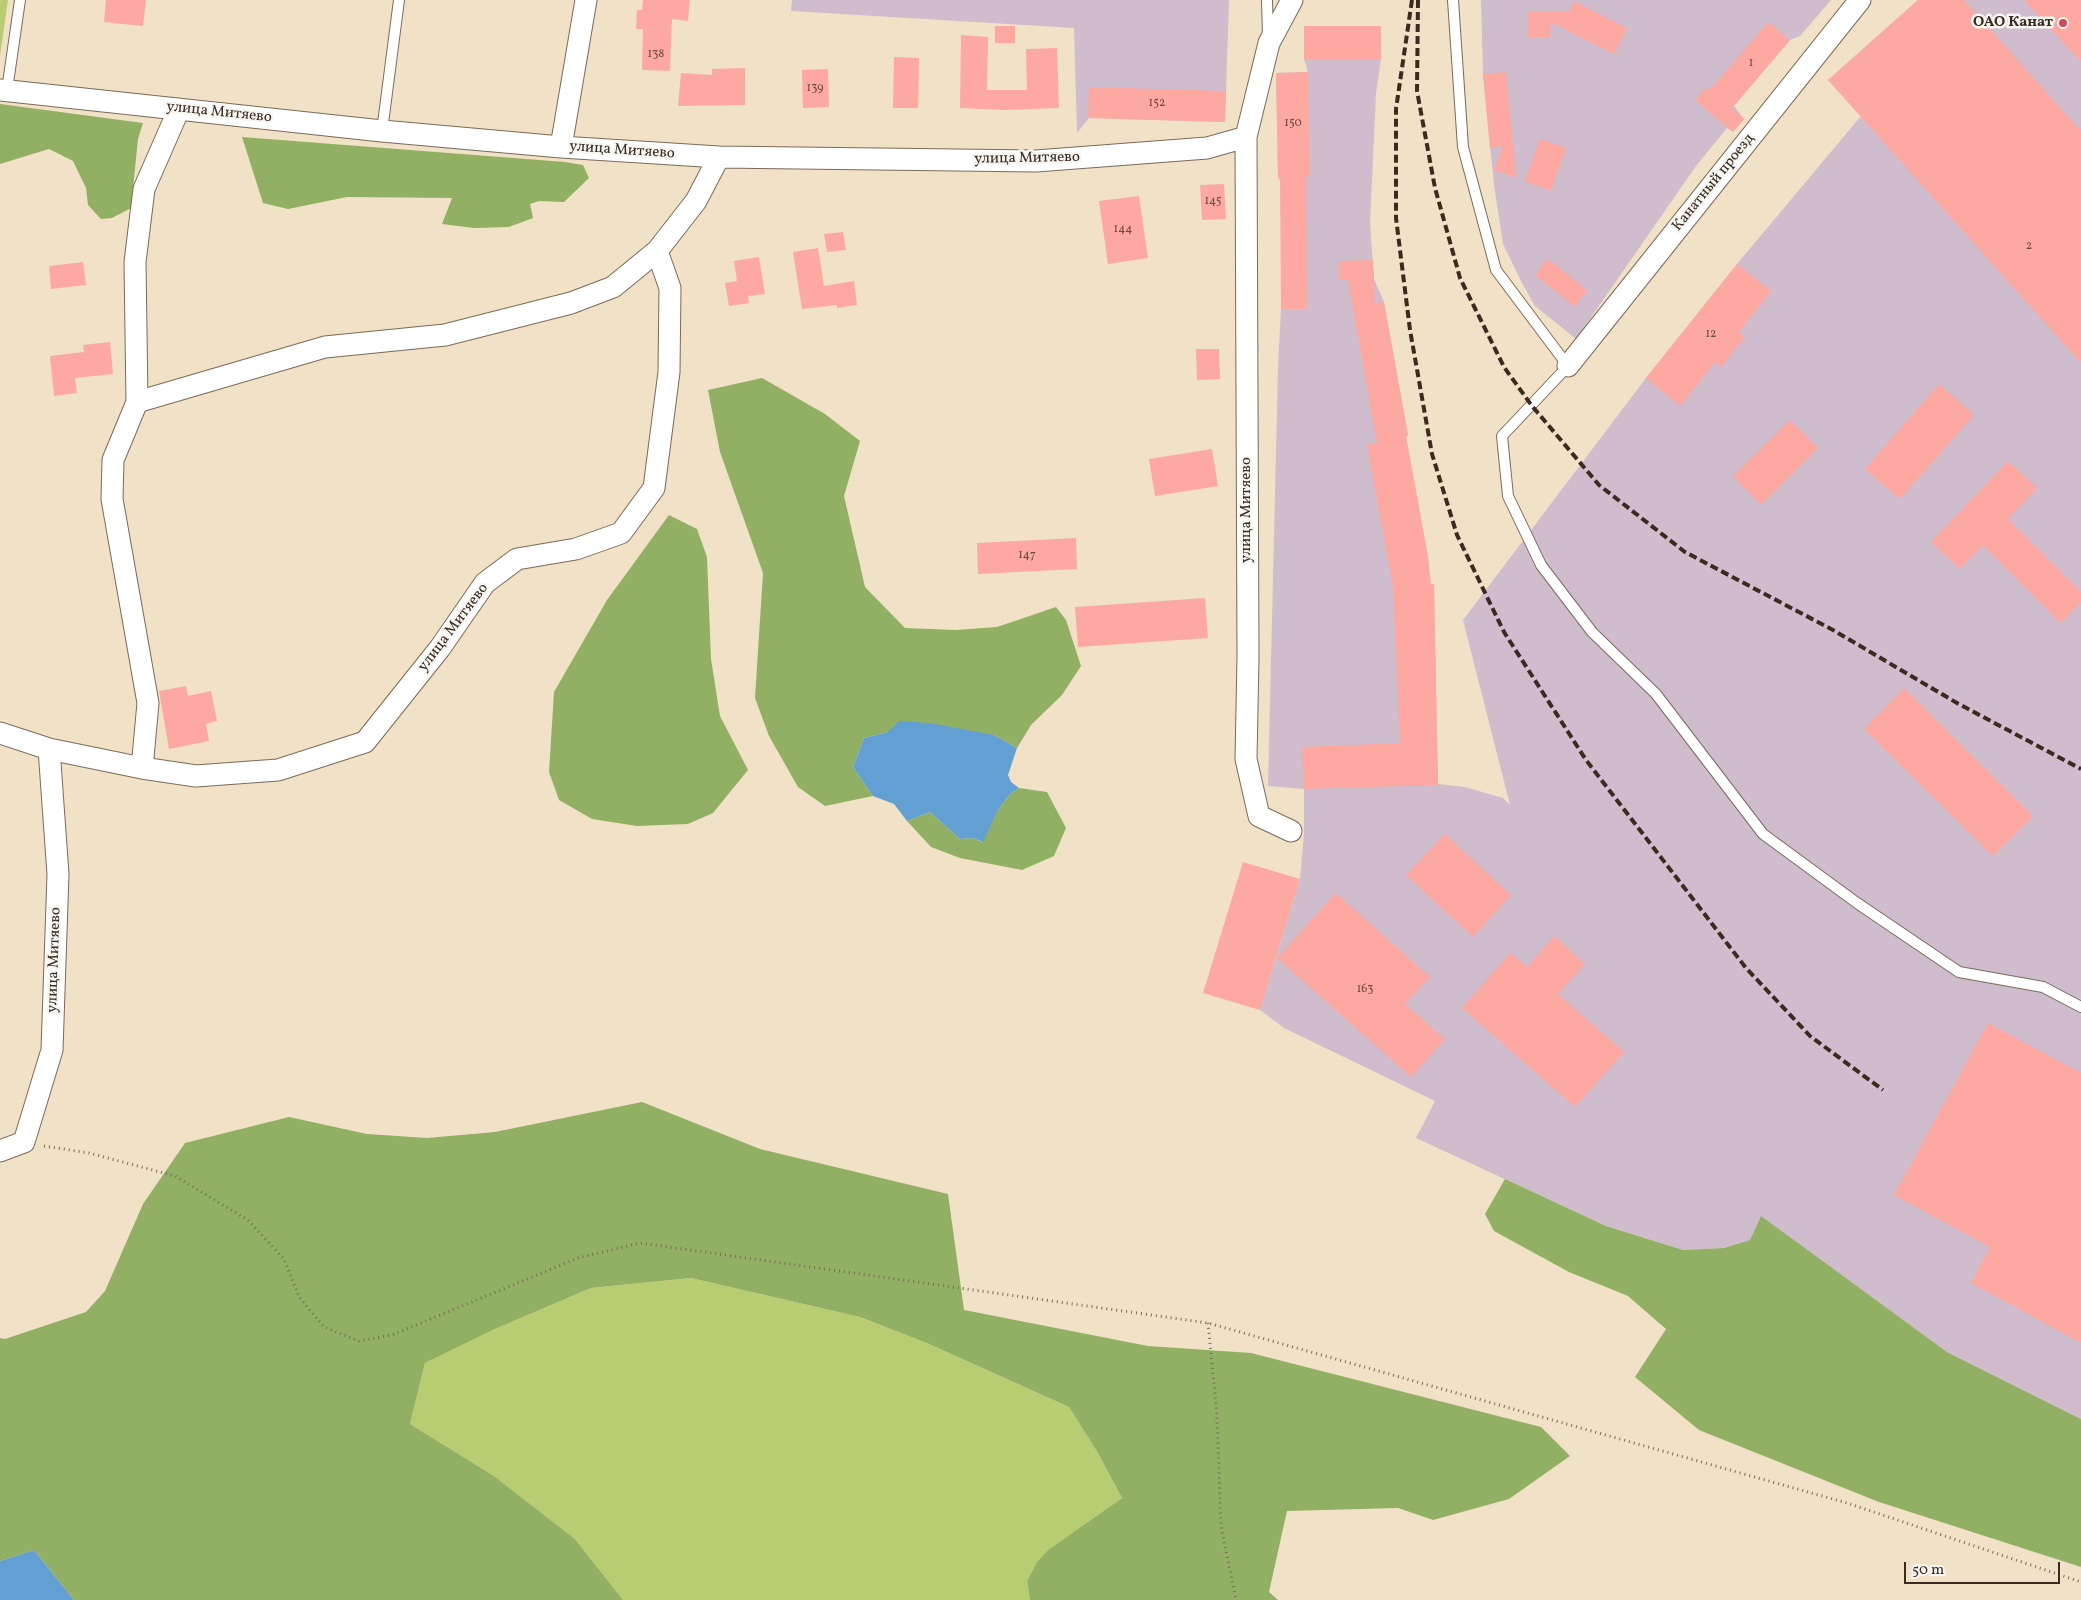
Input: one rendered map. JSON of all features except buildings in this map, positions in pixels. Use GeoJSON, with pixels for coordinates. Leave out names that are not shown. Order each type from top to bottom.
{"type":"FeatureCollection","features":[{"type":"Feature","properties":{"kind":"street"},"geometry":{"type":"LineString","coordinates":[[561,147],[586,0]]}},
{"type":"Feature","properties":{"kind":"street","name":"улица Митяево"},"geometry":{"type":"LineString","coordinates":[[1291,831],[1259,816],[1246,759],[1248,627],[1246,137],[1268,43],[1292,0]]}},
{"type":"Feature","properties":{"kind":"street","name":"Канатный проезд"},"geometry":{"type":"LineString","coordinates":[[1568,366],[1860,0]]}},
{"type":"Feature","properties":{"kind":"street","name":"улица Митяево"},"geometry":{"type":"LineString","coordinates":[[3,90],[382,131],[561,147],[719,157],[1036,161],[1207,148],[1246,137]]}},
{"type":"Feature","properties":{"kind":"street"},"geometry":{"type":"LineString","coordinates":[[142,768],[148,703],[112,499],[113,460],[137,402],[135,262],[144,189],[179,109]]}},
{"type":"Feature","properties":{"kind":"street"},"geometry":{"type":"LineString","coordinates":[[137,402],[325,347],[446,335],[571,303],[613,287],[657,251],[696,201],[719,157]]}},
{"type":"Feature","properties":{"kind":"street","name":"улица Митяево"},"geometry":{"type":"LineString","coordinates":[[0,732],[49,749],[142,768],[196,776],[278,770],[365,742],[440,648],[485,583],[517,559],[576,549],[621,533],[654,488],[669,372],[670,288],[657,251]]}},
{"type":"Feature","properties":{"kind":"street","name":"улица Митяево"},"geometry":{"type":"LineString","coordinates":[[24,1142],[52,1050],[58,874],[49,749]]}},
{"type":"Feature","properties":{"kind":"street"},"geometry":{"type":"LineString","coordinates":[[0,1151],[24,1142]]}},
{"type":"Feature","properties":{"kind":"lane"},"geometry":{"type":"LineString","coordinates":[[3,90],[20,0]]}},
{"type":"Feature","properties":{"kind":"lane"},"geometry":{"type":"LineString","coordinates":[[382,131],[399,0]]}},
{"type":"Feature","properties":{"kind":"lane"},"geometry":{"type":"LineString","coordinates":[[1267,0],[1268,43]]}},
{"type":"Feature","properties":{"kind":"lane"},"geometry":{"type":"LineString","coordinates":[[1453,0],[1463,147],[1496,270],[1568,366],[1502,436],[1508,496],[1541,565],[1592,632],[1656,694],[1764,834],[1858,903],[1959,972],[2043,987],[2081,1007]]}},
{"type":"Feature","properties":{"kind":"path"},"geometry":{"type":"LineString","coordinates":[[24,1142],[89,1153],[175,1176],[248,1220],[284,1259],[299,1297],[324,1327],[359,1341],[392,1335],[578,1258],[640,1243],[1208,1323],[1846,1502],[2081,1582]]}},
{"type":"Feature","properties":{"kind":"path"},"geometry":{"type":"LineString","coordinates":[[1208,1323],[1217,1414],[1221,1526],[1236,1600]]}},
{"type":"Feature","properties":{"kind":"shaded area"},"geometry":{"type":"Polygon","coordinates":[[[792,0],[1229,0],[1225,122],[1089,118],[1077,133],[1074,28],[791,11],[792,0]]]}},
{"type":"Feature","properties":{"kind":"shaded area"},"geometry":{"type":"Polygon","coordinates":[[[1481,0],[1831,0],[1800,36],[1790,40],[1734,106],[1744,119],[1733,132],[1727,128],[1696,166],[1576,339],[1535,306],[1503,244],[1494,185],[1483,74],[1481,0]]]}},
{"type":"Feature","properties":{"kind":"shaded area"},"geometry":{"type":"Polygon","coordinates":[[[1918,0],[2081,0],[2081,1419],[1947,1352],[1761,1217],[1750,1240],[1724,1248],[1683,1250],[1606,1226],[1416,1138],[1435,1101],[1284,1028],[1260,1010],[1300,879],[1304,833],[1304,789],[1268,786],[1281,309],[1281,184],[1278,177],[1276,73],[1308,72],[1304,59],[1304,26],[1381,26],[1381,59],[1376,93],[1370,223],[1374,279],[1384,302],[1408,435],[1406,438],[1431,584],[1434,584],[1438,784],[1465,787],[1503,798],[1510,805],[1463,620],[1646,378],[1737,264],[1861,116],[1828,80],[1918,0]]]}},
{"type":"Feature","properties":{"kind":"green space"},"geometry":{"type":"Polygon","coordinates":[[[0,0],[8,0],[0,56],[0,0]]]}},
{"type":"Feature","properties":{"kind":"green space"},"geometry":{"type":"Polygon","coordinates":[[[0,104],[143,123],[138,139],[131,208],[112,218],[101,219],[88,205],[86,188],[73,161],[49,149],[0,164],[0,104]]]}},
{"type":"Feature","properties":{"kind":"green space"},"geometry":{"type":"Polygon","coordinates":[[[242,137],[565,162],[583,165],[589,178],[564,202],[539,201],[530,204],[533,218],[509,227],[474,228],[442,224],[452,198],[347,197],[288,209],[263,203],[242,137]]]}},
{"type":"Feature","properties":{"kind":"green space"},"geometry":{"type":"Polygon","coordinates":[[[762,378],[825,414],[860,441],[844,496],[865,587],[905,628],[956,630],[997,627],[1056,607],[1066,620],[1081,666],[1062,695],[1031,725],[1017,748],[994,735],[888,732],[864,738],[853,767],[873,796],[825,806],[798,787],[769,736],[755,698],[763,573],[720,452],[708,390],[762,378]]]}},
{"type":"Feature","properties":{"kind":"green space"},"geometry":{"type":"Polygon","coordinates":[[[669,515],[697,529],[707,557],[711,659],[720,716],[748,770],[713,813],[688,824],[637,826],[592,819],[559,800],[549,772],[554,692],[607,600],[669,515]]]}},
{"type":"Feature","properties":{"kind":"green space"},"geometry":{"type":"Polygon","coordinates":[[[1019,788],[1047,792],[1066,828],[1054,856],[1022,870],[960,858],[931,847],[907,821],[930,812],[960,839],[972,838],[982,842],[998,810],[1010,794],[1019,788]]]}},
{"type":"Feature","properties":{"kind":"green space"},"geometry":{"type":"Polygon","coordinates":[[[642,1102],[760,1149],[948,1194],[964,1310],[1148,1346],[1251,1353],[1541,1427],[1570,1456],[1509,1499],[1433,1520],[1398,1508],[1287,1511],[1269,1592],[1278,1600],[1030,1600],[1027,1581],[1037,1562],[1048,1550],[1122,1498],[1098,1453],[1069,1407],[929,1344],[860,1317],[691,1278],[591,1288],[495,1329],[425,1363],[410,1424],[494,1476],[575,1539],[623,1600],[74,1600],[34,1550],[0,1561],[0,1338],[5,1339],[86,1312],[105,1291],[143,1204],[185,1143],[289,1117],[367,1134],[427,1138],[495,1132],[642,1102]]]}},
{"type":"Feature","properties":{"kind":"green space"},"geometry":{"type":"Polygon","coordinates":[[[1505,1179],[1606,1226],[1683,1250],[1724,1248],[1750,1240],[1761,1216],[1947,1352],[2081,1419],[2081,1567],[1879,1502],[1699,1430],[1635,1377],[1666,1329],[1628,1296],[1569,1272],[1494,1231],[1485,1214],[1505,1179]]]}},
{"type":"Feature","properties":{"kind":"green space"},"geometry":{"type":"Polygon","coordinates":[[[691,1278],[860,1317],[929,1344],[1069,1407],[1098,1453],[1122,1498],[1048,1550],[1037,1562],[1027,1581],[1030,1600],[623,1600],[575,1539],[494,1476],[410,1424],[425,1363],[495,1329],[591,1288],[691,1278]]]}},
{"type":"Feature","properties":{"kind":"water"},"geometry":{"type":"Polygon","coordinates":[[[899,721],[930,723],[994,735],[1017,748],[1008,775],[1011,782],[1019,788],[1010,794],[998,810],[983,842],[972,838],[960,839],[930,812],[907,821],[894,804],[873,796],[853,767],[864,738],[888,732],[899,721]]]}},
{"type":"Feature","properties":{"kind":"water"},"geometry":{"type":"Polygon","coordinates":[[[34,1550],[74,1600],[0,1600],[0,1561],[34,1550]]]}},
{"type":"Feature","properties":{"kind":"railway"},"geometry":{"type":"LineString","coordinates":[[1412,0],[1396,109],[1396,218],[1410,330],[1432,454],[1457,535],[1504,632],[1586,760],[1746,968],[1810,1036],[1883,1090]]}},
{"type":"Feature","properties":{"kind":"railway"},"geometry":{"type":"LineString","coordinates":[[1418,0],[1417,91],[1435,188],[1460,278],[1504,367],[1532,406],[1599,485],[1685,552],[1833,630],[1957,703],[2081,769]]}},
{"type":"Feature","properties":{"kind":"place","name":"ОАО Канат"},"geometry":{"type":"Point","coordinates":[2063,23]}}]}
